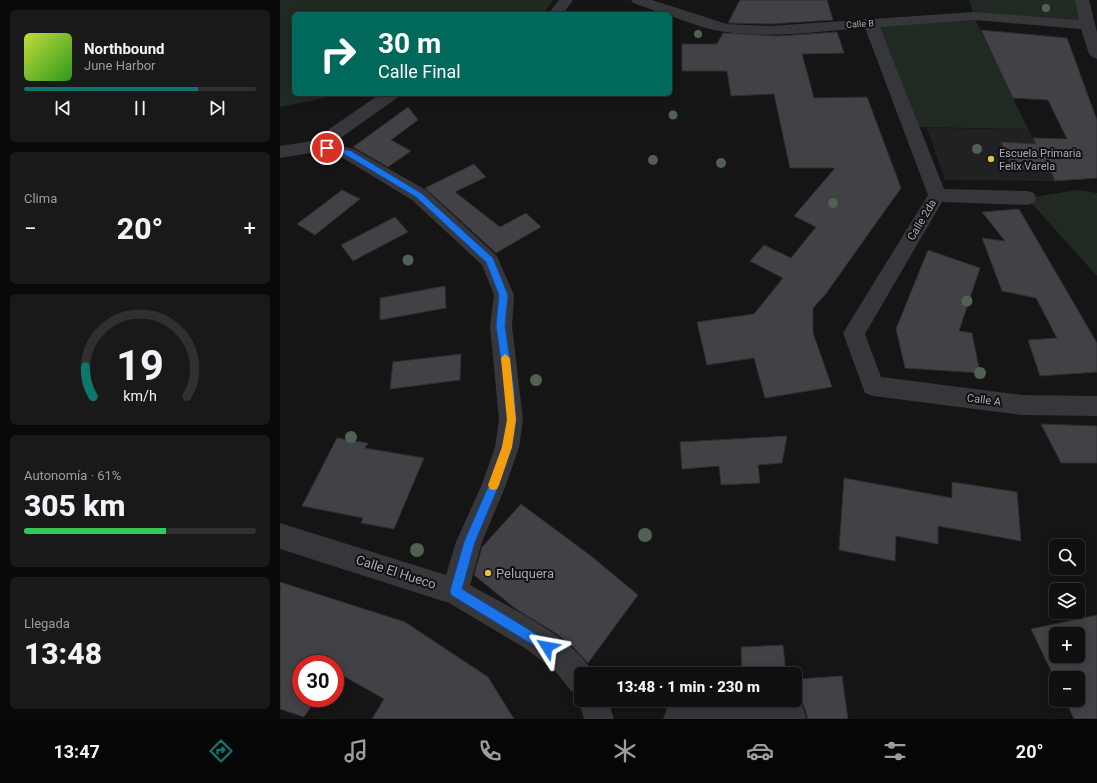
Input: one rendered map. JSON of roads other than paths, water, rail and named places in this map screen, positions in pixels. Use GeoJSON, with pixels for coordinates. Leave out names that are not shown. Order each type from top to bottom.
{"type":"FeatureCollection","features":[{"type":"Feature","properties":{"kind":"street"},"geometry":{"type":"LineString","coordinates":[[557,12],[566,0]]}},
{"type":"Feature","properties":{"kind":"street","name":"Calle B"},"geometry":{"type":"LineString","coordinates":[[638,0],[690,18],[726,28],[770,30],[974,16],[1087,25]]}},
{"type":"Feature","properties":{"kind":"street"},"geometry":{"type":"LineString","coordinates":[[1082,0],[1087,25],[1097,54]]}},
{"type":"Feature","properties":{"kind":"street","name":"Calle 2da"},"geometry":{"type":"LineString","coordinates":[[871,24],[937,195],[854,334],[872,386]]}},
{"type":"Feature","properties":{"kind":"street"},"geometry":{"type":"LineString","coordinates":[[317,146],[388,96]]}},
{"type":"Feature","properties":{"kind":"street"},"geometry":{"type":"LineString","coordinates":[[280,152],[317,146],[348,153],[419,195],[490,260],[504,295],[501,326],[509,388],[511,420],[507,447],[494,485],[469,542],[455,591]]}},
{"type":"Feature","properties":{"kind":"street"},"geometry":{"type":"LineString","coordinates":[[937,195],[1027,198]]}},
{"type":"Feature","properties":{"kind":"street","name":"Calle A"},"geometry":{"type":"LineString","coordinates":[[872,386],[1022,405],[1097,406]]}},
{"type":"Feature","properties":{"kind":"street","name":"Calle El Hueco"},"geometry":{"type":"LineString","coordinates":[[280,536],[455,591],[538,640],[566,662],[574,672]]}},
{"type":"Feature","properties":{"kind":"street"},"geometry":{"type":"LineString","coordinates":[[595,707],[599,719]]}},
{"type":"Feature","properties":{"kind":"street"},"geometry":{"type":"LineString","coordinates":[[678,719],[702,715],[791,716]]}},
{"type":"Feature","properties":{"kind":"place","name":"Escuela Primaria Felix Varela"},"geometry":{"type":"Point","coordinates":[991,159]}},
{"type":"Feature","properties":{"kind":"place","name":"Peluquera"},"geometry":{"type":"Point","coordinates":[488,573]}}]}
